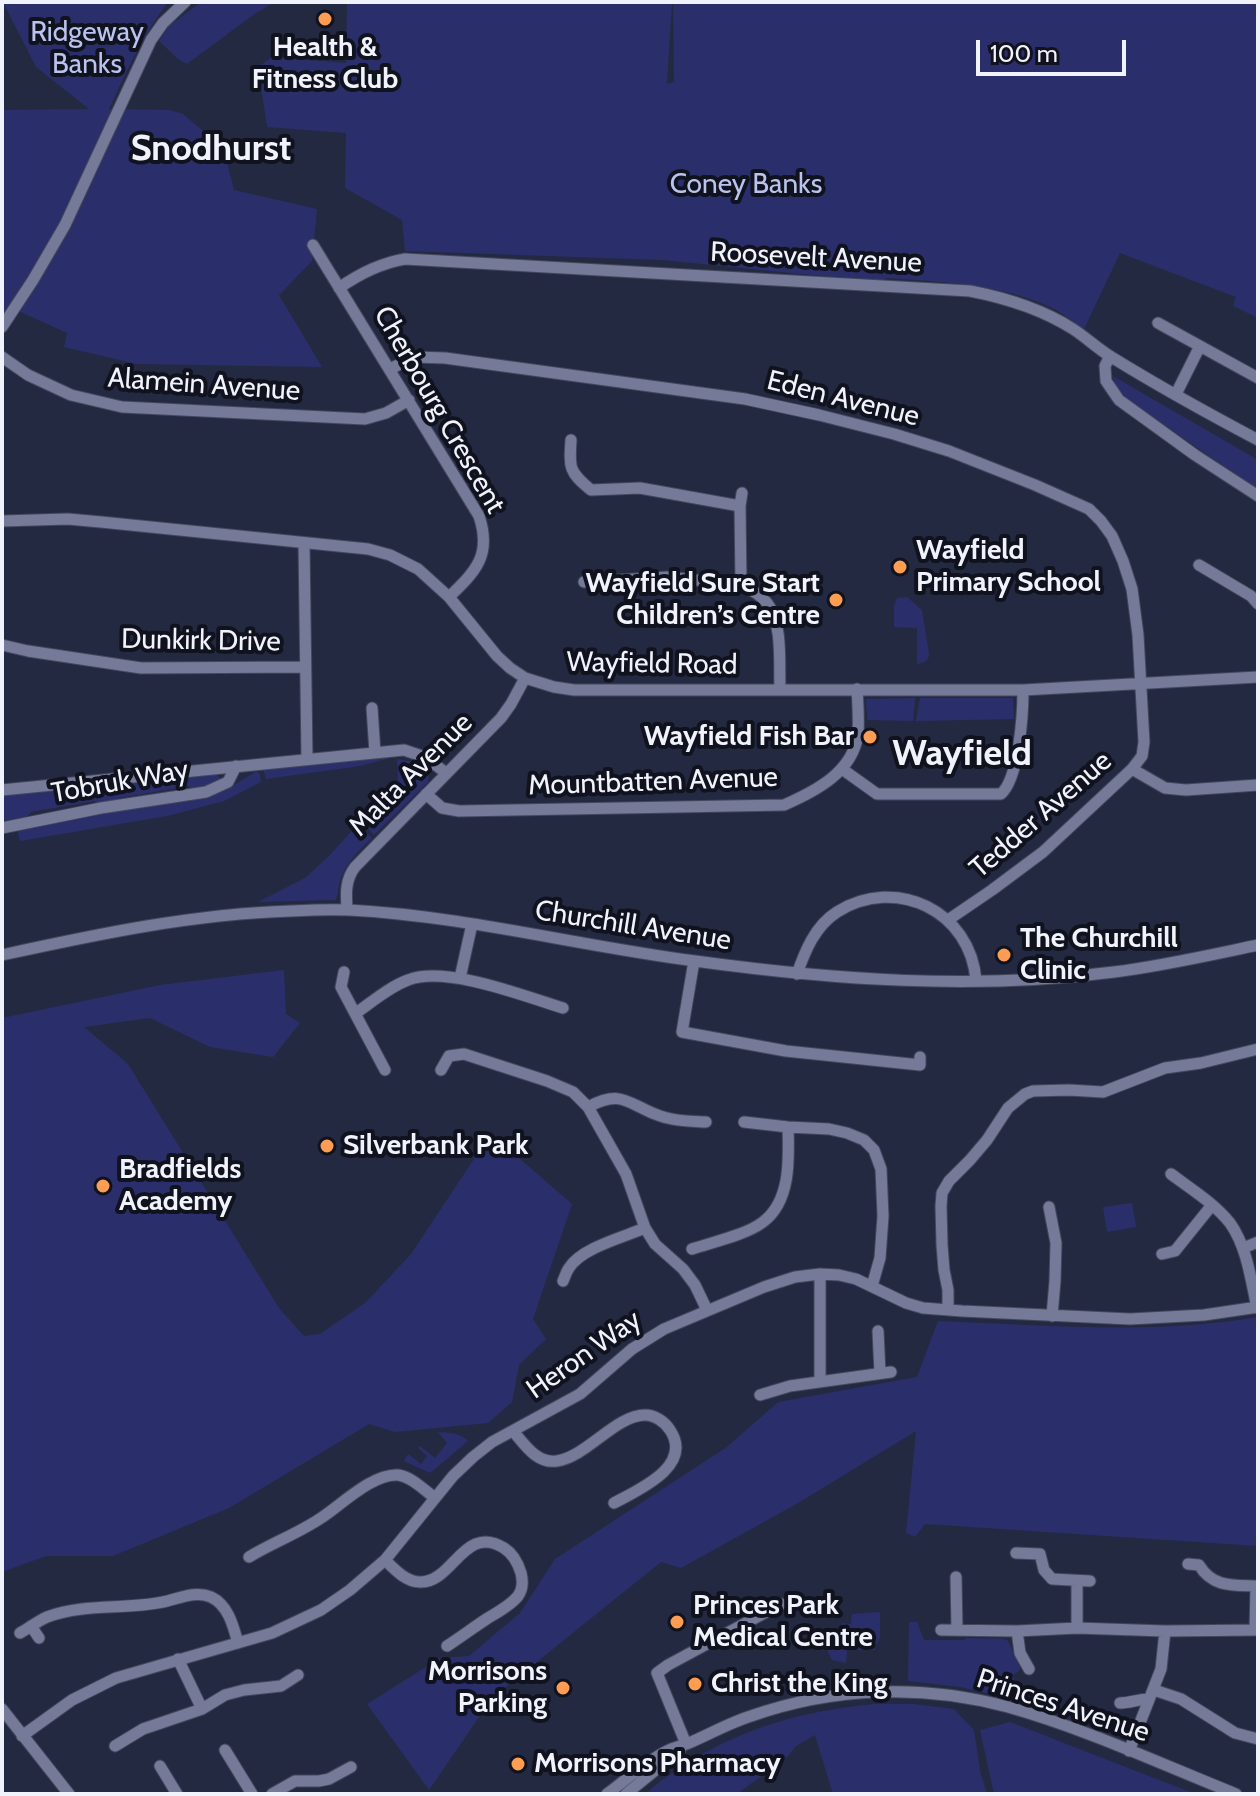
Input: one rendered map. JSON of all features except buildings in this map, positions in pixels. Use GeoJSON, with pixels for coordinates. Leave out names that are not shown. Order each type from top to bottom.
{"type":"FeatureCollection","features":[{"type":"Feature","properties":{"kind":"street"},"geometry":{"type":"LineString","coordinates":[[2,327],[65,225],[151,40],[185,2]]}},
{"type":"Feature","properties":{"kind":"street","name":"Cherbourg Crescent"},"geometry":{"type":"LineString","coordinates":[[313,245],[479,516],[485,544],[478,565],[449,597]]}},
{"type":"Feature","properties":{"kind":"street","name":"Roosevelt Avenue"},"geometry":{"type":"LineString","coordinates":[[339,288],[375,268],[405,259],[940,288],[999,296],[1070,327],[1110,356],[1258,440]]}},
{"type":"Feature","properties":{"kind":"street"},"geometry":{"type":"LineString","coordinates":[[1158,323],[1258,378]]}},
{"type":"Feature","properties":{"kind":"street"},"geometry":{"type":"LineString","coordinates":[[1176,394],[1200,346]]}},
{"type":"Feature","properties":{"kind":"street","name":"Eden Avenue"},"geometry":{"type":"LineString","coordinates":[[390,369],[410,358],[424,356],[745,399],[894,434],[949,451],[1035,485],[1089,509],[1112,536],[1132,589],[1141,684]]}},
{"type":"Feature","properties":{"kind":"street"},"geometry":{"type":"LineString","coordinates":[[1110,356],[1105,366],[1106,381],[1119,400],[1258,496]]}},
{"type":"Feature","properties":{"kind":"street","name":"Alamein Avenue"},"geometry":{"type":"LineString","coordinates":[[2,357],[28,375],[71,395],[122,407],[365,419],[386,413],[409,400]]}},
{"type":"Feature","properties":{"kind":"street"},"geometry":{"type":"LineString","coordinates":[[571,440],[569,463],[580,481],[591,490],[640,488],[740,506]]}},
{"type":"Feature","properties":{"kind":"street"},"geometry":{"type":"LineString","coordinates":[[741,585],[742,493]]}},
{"type":"Feature","properties":{"kind":"street","name":"Wayfield Road"},"geometry":{"type":"LineString","coordinates":[[2,521],[53,519],[101,522],[368,549],[390,555],[418,569],[449,597],[497,656],[525,678],[574,690],[1023,690],[1258,677]]}},
{"type":"Feature","properties":{"kind":"street"},"geometry":{"type":"LineString","coordinates":[[304,543],[307,759]]}},
{"type":"Feature","properties":{"kind":"street"},"geometry":{"type":"LineString","coordinates":[[1199,565],[1207,577],[1251,596],[1258,604]]}},
{"type":"Feature","properties":{"kind":"street"},"geometry":{"type":"LineString","coordinates":[[584,582],[668,577],[741,585],[754,592],[766,602],[777,621],[780,689]]}},
{"type":"Feature","properties":{"kind":"street","name":"Dunkirk Drive"},"geometry":{"type":"LineString","coordinates":[[2,645],[141,668],[305,667]]}},
{"type":"Feature","properties":{"kind":"street","name":"Malta Avenue"},"geometry":{"type":"LineString","coordinates":[[347,909],[346,891],[350,874],[501,718],[525,678]]}},
{"type":"Feature","properties":{"kind":"street","name":"Tedder Avenue"},"geometry":{"type":"LineString","coordinates":[[948,920],[1043,852],[1132,769],[1142,756],[1144,742],[1141,684]]}},
{"type":"Feature","properties":{"kind":"street","name":"Mountbatten Avenue"},"geometry":{"type":"LineString","coordinates":[[426,794],[442,808],[459,811],[784,805],[818,789],[842,769],[858,733],[857,689]]}},
{"type":"Feature","properties":{"kind":"street"},"geometry":{"type":"LineString","coordinates":[[842,769],[877,794],[1001,794],[1008,788],[1022,734],[1023,690]]}},
{"type":"Feature","properties":{"kind":"street"},"geometry":{"type":"LineString","coordinates":[[372,708],[375,753]]}},
{"type":"Feature","properties":{"kind":"street","name":"Tobruk Way"},"geometry":{"type":"LineString","coordinates":[[2,790],[404,750],[425,757],[446,773]]}},
{"type":"Feature","properties":{"kind":"street","name":"Tobruk Way"},"geometry":{"type":"LineString","coordinates":[[2,828],[101,808],[206,792],[228,782],[236,766]]}},
{"type":"Feature","properties":{"kind":"street"},"geometry":{"type":"LineString","coordinates":[[1132,769],[1165,788],[1186,790],[1258,785]]}},
{"type":"Feature","properties":{"kind":"street"},"geometry":{"type":"LineString","coordinates":[[797,974],[809,943],[835,913],[869,898],[891,897],[913,900],[948,920],[969,949],[976,981]]}},
{"type":"Feature","properties":{"kind":"street","name":"Churchill Avenue"},"geometry":{"type":"LineString","coordinates":[[2,955],[178,920],[241,913],[347,909],[472,924],[694,961],[857,979],[1048,979],[1115,972],[1258,945]]}},
{"type":"Feature","properties":{"kind":"street"},"geometry":{"type":"LineString","coordinates":[[460,978],[472,924]]}},
{"type":"Feature","properties":{"kind":"street"},"geometry":{"type":"LineString","coordinates":[[694,961],[682,1032],[786,1051],[920,1065],[920,1057]]}},
{"type":"Feature","properties":{"kind":"street"},"geometry":{"type":"LineString","coordinates":[[344,972],[341,987],[385,1070]]}},
{"type":"Feature","properties":{"kind":"street"},"geometry":{"type":"LineString","coordinates":[[356,1013],[409,979],[430,976],[460,978],[563,1008]]}},
{"type":"Feature","properties":{"kind":"street"},"geometry":{"type":"LineString","coordinates":[[948,1310],[943,1267],[942,1193],[1015,1101],[1025,1094],[1042,1090],[1103,1092],[1165,1068],[1258,1049]]}},
{"type":"Feature","properties":{"kind":"street"},"geometry":{"type":"LineString","coordinates":[[441,1070],[449,1056],[464,1054],[573,1092],[588,1107],[626,1174],[645,1228],[655,1244],[683,1269],[707,1310]]}},
{"type":"Feature","properties":{"kind":"street"},"geometry":{"type":"LineString","coordinates":[[588,1107],[603,1099],[620,1098],[656,1115],[706,1122]]}},
{"type":"Feature","properties":{"kind":"street"},"geometry":{"type":"LineString","coordinates":[[744,1122],[829,1129],[864,1140],[874,1150],[881,1169],[883,1216],[880,1258],[872,1286]]}},
{"type":"Feature","properties":{"kind":"street"},"geometry":{"type":"LineString","coordinates":[[692,1249],[762,1223],[775,1209],[786,1183],[788,1127]]}},
{"type":"Feature","properties":{"kind":"street"},"geometry":{"type":"LineString","coordinates":[[1171,1174],[1212,1205],[1230,1224],[1243,1248],[1258,1308]]}},
{"type":"Feature","properties":{"kind":"street"},"geometry":{"type":"LineString","coordinates":[[1162,1254],[1175,1251],[1212,1205]]}},
{"type":"Feature","properties":{"kind":"street"},"geometry":{"type":"LineString","coordinates":[[1049,1207],[1056,1243],[1052,1316]]}},
{"type":"Feature","properties":{"kind":"street"},"geometry":{"type":"LineString","coordinates":[[563,1281],[569,1267],[580,1257],[645,1228]]}},
{"type":"Feature","properties":{"kind":"street"},"geometry":{"type":"LineString","coordinates":[[1243,1248],[1258,1242]]}},
{"type":"Feature","properties":{"kind":"street"},"geometry":{"type":"LineString","coordinates":[[820,1274],[820,1382]]}},
{"type":"Feature","properties":{"kind":"street","name":"Heron Way"},"geometry":{"type":"LineString","coordinates":[[22,1736],[72,1700],[116,1678],[281,1629],[321,1610],[385,1560],[453,1476],[492,1442],[580,1394],[632,1349],[664,1329],[764,1287],[795,1277],[839,1275],[856,1279],[911,1305],[1107,1319],[1158,1319],[1258,1308]]}},
{"type":"Feature","properties":{"kind":"street"},"geometry":{"type":"LineString","coordinates":[[760,1395],[790,1386],[886,1372],[878,1331]]}},
{"type":"Feature","properties":{"kind":"street"},"geometry":{"type":"LineString","coordinates":[[513,1431],[530,1451],[543,1460],[558,1461],[634,1417],[647,1415],[659,1419],[669,1427],[674,1437],[674,1459],[657,1479],[614,1503]]}},
{"type":"Feature","properties":{"kind":"street"},"geometry":{"type":"LineString","coordinates":[[249,1557],[321,1519],[369,1484],[385,1477],[399,1475],[415,1482],[435,1498]]}},
{"type":"Feature","properties":{"kind":"street"},"geometry":{"type":"LineString","coordinates":[[385,1560],[400,1574],[419,1583],[434,1580],[473,1544],[482,1542],[507,1550],[517,1562],[523,1586],[518,1596],[447,1646]]}},
{"type":"Feature","properties":{"kind":"street"},"geometry":{"type":"LineString","coordinates":[[1016,1553],[1040,1554],[1044,1570],[1052,1579],[1090,1581]]}},
{"type":"Feature","properties":{"kind":"street"},"geometry":{"type":"LineString","coordinates":[[941,1630],[1256,1630],[1257,1586],[1217,1583],[1205,1575],[1199,1565],[1188,1564]]}},
{"type":"Feature","properties":{"kind":"street"},"geometry":{"type":"LineString","coordinates":[[956,1577],[957,1630]]}},
{"type":"Feature","properties":{"kind":"street"},"geometry":{"type":"LineString","coordinates":[[1077,1582],[1077,1628]]}},
{"type":"Feature","properties":{"kind":"street"},"geometry":{"type":"LineString","coordinates":[[39,1638],[26,1629],[45,1617],[75,1609],[140,1606],[201,1593],[223,1606],[231,1618],[238,1643]]}},
{"type":"Feature","properties":{"kind":"street"},"geometry":{"type":"LineString","coordinates":[[686,1744],[657,1673],[781,1604]]}},
{"type":"Feature","properties":{"kind":"street"},"geometry":{"type":"LineString","coordinates":[[1017,1631],[1020,1653],[1029,1669]]}},
{"type":"Feature","properties":{"kind":"street"},"geometry":{"type":"LineString","coordinates":[[1129,1751],[1161,1669],[1165,1631]]}},
{"type":"Feature","properties":{"kind":"street"},"geometry":{"type":"LineString","coordinates":[[178,1659],[202,1709]]}},
{"type":"Feature","properties":{"kind":"street"},"geometry":{"type":"LineString","coordinates":[[115,1746],[143,1729],[202,1709],[225,1695],[281,1686],[298,1675]]}},
{"type":"Feature","properties":{"kind":"street","name":"Princes Avenue"},"geometry":{"type":"LineString","coordinates":[[607,1794],[668,1750],[750,1716],[805,1700],[893,1691],[952,1695],[1010,1708],[1236,1794]]}},
{"type":"Feature","properties":{"kind":"street"},"geometry":{"type":"LineString","coordinates":[[1120,1703],[1152,1695],[1181,1699],[1235,1733],[1258,1739]]}},
{"type":"Feature","properties":{"kind":"street"},"geometry":{"type":"LineString","coordinates":[[2,1709],[69,1794]]}},
{"type":"Feature","properties":{"kind":"street","name":"Princes Avenue"},"geometry":{"type":"LineString","coordinates":[[626,1794],[686,1744]]}},
{"type":"Feature","properties":{"kind":"street"},"geometry":{"type":"LineString","coordinates":[[225,1750],[252,1794]]}},
{"type":"Feature","properties":{"kind":"street"},"geometry":{"type":"LineString","coordinates":[[160,1766],[177,1794]]}},
{"type":"Feature","properties":{"kind":"street"},"geometry":{"type":"LineString","coordinates":[[272,1794],[295,1781],[329,1779],[351,1767]]}},
{"type":"Feature","properties":{"kind":"green space","name":"Ridgeway Banks"},"geometry":{"type":"Polygon","coordinates":[[[3,2],[168,2],[143,41],[109,109],[169,110],[183,114],[209,136],[225,155],[234,190],[317,209],[312,261],[279,295],[322,367],[137,364],[64,347],[67,333],[12,308],[2,323],[2,110],[89,109],[36,67],[3,2]]]}},
{"type":"Feature","properties":{"kind":"green space"},"geometry":{"type":"Polygon","coordinates":[[[201,2],[274,2],[187,64],[159,41],[169,26],[201,2]]]}},
{"type":"Feature","properties":{"kind":"green space","name":"Coney Banks"},"geometry":{"type":"Polygon","coordinates":[[[347,2],[672,2],[667,84],[674,82],[673,2],[1258,2],[1258,318],[1233,306],[1236,297],[1120,253],[1084,329],[1034,300],[993,289],[949,283],[886,278],[882,282],[662,260],[405,251],[402,220],[345,188],[346,133],[267,127],[258,67],[272,57],[346,63],[347,2]]]}},
{"type":"Feature","properties":{"kind":"green space"},"geometry":{"type":"Polygon","coordinates":[[[1113,376],[1258,460],[1258,489],[1129,401],[1117,387],[1113,376]]]}},
{"type":"Feature","properties":{"kind":"green space"},"geometry":{"type":"Polygon","coordinates":[[[907,597],[922,610],[929,654],[927,660],[917,664],[917,628],[894,627],[897,598],[907,597]]]}},
{"type":"Feature","properties":{"kind":"green space"},"geometry":{"type":"Polygon","coordinates":[[[915,698],[913,721],[867,720],[866,699],[915,698]]]}},
{"type":"Feature","properties":{"kind":"green space"},"geometry":{"type":"Polygon","coordinates":[[[920,698],[1013,698],[1014,719],[916,721],[920,698]]]}},
{"type":"Feature","properties":{"kind":"green space"},"geometry":{"type":"Polygon","coordinates":[[[390,758],[360,766],[266,779],[263,768],[390,758]]]}},
{"type":"Feature","properties":{"kind":"green space"},"geometry":{"type":"Polygon","coordinates":[[[397,759],[414,762],[426,769],[429,772],[428,782],[374,835],[361,821],[398,782],[397,759]]]}},
{"type":"Feature","properties":{"kind":"green space"},"geometry":{"type":"Polygon","coordinates":[[[257,771],[261,782],[224,801],[167,816],[20,841],[17,829],[224,791],[257,771]]]}},
{"type":"Feature","properties":{"kind":"green space"},"geometry":{"type":"Polygon","coordinates":[[[217,774],[219,783],[194,790],[188,786],[119,798],[115,804],[100,806],[95,801],[31,812],[23,821],[8,823],[2,818],[2,794],[217,774]]]}},
{"type":"Feature","properties":{"kind":"green space"},"geometry":{"type":"Polygon","coordinates":[[[358,824],[372,838],[346,868],[336,900],[258,902],[305,878],[358,824]]]}},
{"type":"Feature","properties":{"kind":"green space"},"geometry":{"type":"Polygon","coordinates":[[[284,970],[286,1014],[300,1023],[273,1057],[210,1047],[150,1018],[84,1027],[128,1064],[279,1308],[304,1336],[320,1334],[365,1303],[411,1254],[474,1159],[477,1133],[488,1131],[572,1204],[533,1319],[546,1339],[519,1365],[512,1402],[488,1423],[395,1432],[369,1424],[229,1508],[113,1556],[46,1556],[2,1572],[2,1018],[160,985],[284,970]]]}},
{"type":"Feature","properties":{"kind":"green space"},"geometry":{"type":"Polygon","coordinates":[[[1132,1203],[1136,1227],[1107,1232],[1103,1207],[1132,1203]]]}},
{"type":"Feature","properties":{"kind":"green space"},"geometry":{"type":"Polygon","coordinates":[[[1258,1317],[1258,1546],[925,1524],[915,1537],[906,1533],[916,1431],[798,1503],[681,1568],[661,1562],[492,1698],[429,1790],[367,1704],[440,1658],[469,1656],[520,1613],[555,1559],[727,1447],[778,1402],[917,1377],[938,1321],[1139,1327],[1218,1323],[1258,1317]]]}},
{"type":"Feature","properties":{"kind":"green space"},"geometry":{"type":"Polygon","coordinates":[[[438,1432],[458,1434],[468,1441],[430,1473],[404,1461],[408,1454],[421,1464],[427,1456],[418,1448],[420,1446],[435,1458],[447,1443],[438,1432]]]}},
{"type":"Feature","properties":{"kind":"green space"},"geometry":{"type":"Polygon","coordinates":[[[880,1612],[880,1637],[874,1650],[847,1650],[846,1663],[832,1660],[822,1639],[843,1627],[841,1623],[851,1624],[852,1614],[880,1612]]]}},
{"type":"Feature","properties":{"kind":"green space"},"geometry":{"type":"Polygon","coordinates":[[[909,1622],[917,1622],[924,1640],[966,1638],[1008,1641],[1020,1667],[1012,1675],[1016,1682],[1017,1700],[960,1687],[908,1681],[909,1622]]]}},
{"type":"Feature","properties":{"kind":"green space"},"geometry":{"type":"Polygon","coordinates":[[[876,1704],[914,1704],[954,1709],[974,1730],[987,1794],[833,1794],[815,1735],[796,1746],[788,1756],[737,1794],[646,1794],[704,1753],[750,1732],[799,1716],[876,1704]]]}},
{"type":"Feature","properties":{"kind":"green space"},"geometry":{"type":"Polygon","coordinates":[[[1010,1722],[1195,1794],[994,1794],[980,1730],[1010,1722]]]}},
{"type":"Feature","properties":{"kind":"place","name":"Health & Fitness Club"},"geometry":{"type":"Point","coordinates":[325,19]}},
{"type":"Feature","properties":{"kind":"place","name":"Wayfield Primary School"},"geometry":{"type":"Point","coordinates":[900,567]}},
{"type":"Feature","properties":{"kind":"place","name":"Wayfield Sure Start Children’s Centre"},"geometry":{"type":"Point","coordinates":[836,600]}},
{"type":"Feature","properties":{"kind":"place","name":"Wayfield Fish Bar"},"geometry":{"type":"Point","coordinates":[870,737]}},
{"type":"Feature","properties":{"kind":"place","name":"The Churchill Clinic"},"geometry":{"type":"Point","coordinates":[1004,955]}},
{"type":"Feature","properties":{"kind":"place","name":"Silverbank Park"},"geometry":{"type":"Point","coordinates":[327,1146]}},
{"type":"Feature","properties":{"kind":"place","name":"Bradfields Academy"},"geometry":{"type":"Point","coordinates":[103,1186]}},
{"type":"Feature","properties":{"kind":"place","name":"Princes Park Medical Centre"},"geometry":{"type":"Point","coordinates":[677,1622]}},
{"type":"Feature","properties":{"kind":"place","name":"Christ the King"},"geometry":{"type":"Point","coordinates":[695,1684]}},
{"type":"Feature","properties":{"kind":"place","name":"Morrisons Parking"},"geometry":{"type":"Point","coordinates":[563,1688]}},
{"type":"Feature","properties":{"kind":"place","name":"Morrisons Pharmacy"},"geometry":{"type":"Point","coordinates":[518,1764]}},
{"type":"Feature","properties":{"kind":"district","name":"Snodhurst"},"geometry":{"type":"Point","coordinates":[211,149]}},
{"type":"Feature","properties":{"kind":"district","name":"Wayfield"},"geometry":{"type":"Point","coordinates":[962,754]}}]}
